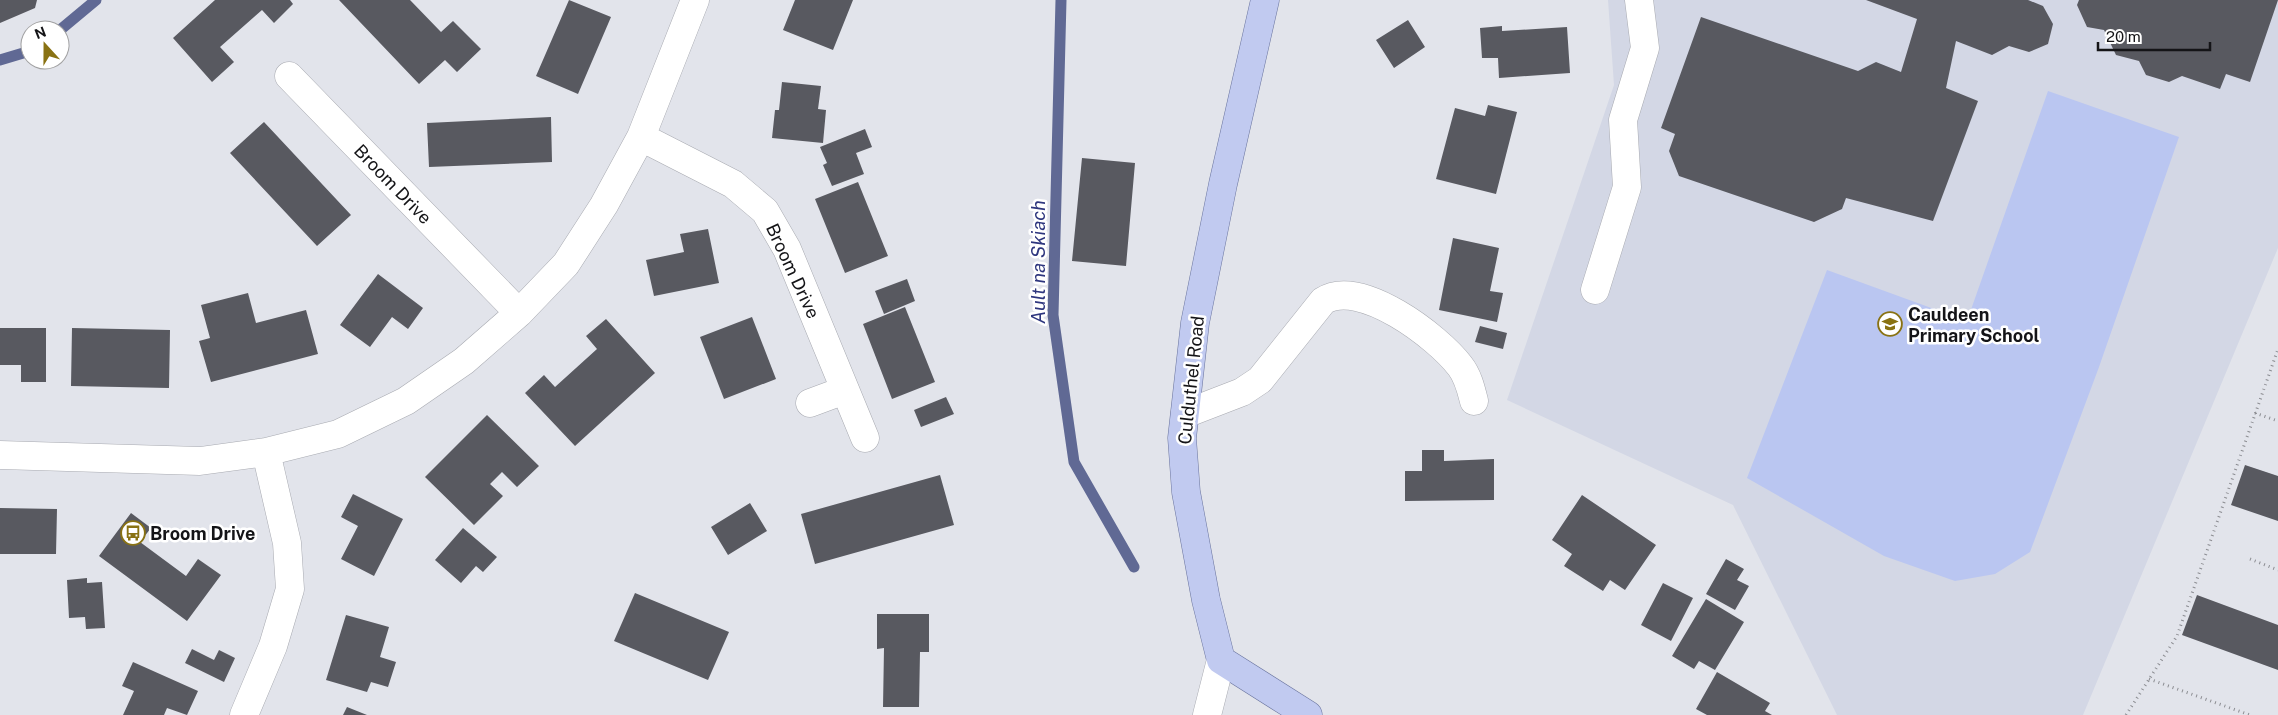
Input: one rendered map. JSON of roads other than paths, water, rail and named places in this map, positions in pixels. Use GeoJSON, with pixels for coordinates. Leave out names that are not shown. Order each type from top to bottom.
{"type":"FeatureCollection","features":[{"type":"Feature","properties":{"kind":"main road","name":"Culduthel Road"},"geometry":{"type":"LineString","coordinates":[[1221,660],[1206,600],[1186,492],[1182,438],[1195,323],[1223,184],[1265,0]]}},
{"type":"Feature","properties":{"kind":"main road"},"geometry":{"type":"LineString","coordinates":[[1221,660],[1308,715]]}},
{"type":"Feature","properties":{"kind":"street"},"geometry":{"type":"LineString","coordinates":[[0,455],[200,461],[266,452],[338,434],[406,401],[464,361],[518,313],[566,264],[604,205],[641,136],[695,0]]}},
{"type":"Feature","properties":{"kind":"street"},"geometry":{"type":"LineString","coordinates":[[1595,290],[1627,187],[1623,120],[1645,48],[1639,0]]}},
{"type":"Feature","properties":{"kind":"street","name":"Broom Drive"},"geometry":{"type":"LineString","coordinates":[[289,76],[518,313]]}},
{"type":"Feature","properties":{"kind":"street","name":"Broom Drive"},"geometry":{"type":"LineString","coordinates":[[641,136],[733,184],[764,211],[787,248],[865,438]]}},
{"type":"Feature","properties":{"kind":"street"},"geometry":{"type":"LineString","coordinates":[[1185,414],[1242,392],[1260,380],[1323,301],[1328,298],[1346,296],[1360,298],[1390,310],[1425,330],[1461,366],[1468,380],[1474,401]]}},
{"type":"Feature","properties":{"kind":"street"},"geometry":{"type":"LineString","coordinates":[[810,403],[845,390]]}},
{"type":"Feature","properties":{"kind":"street"},"geometry":{"type":"LineString","coordinates":[[244,715],[273,646],[290,589],[287,543],[266,452]]}},
{"type":"Feature","properties":{"kind":"street"},"geometry":{"type":"LineString","coordinates":[[1207,715],[1221,660]]}},
{"type":"Feature","properties":{"kind":"waterway"},"geometry":{"type":"LineString","coordinates":[[70,22],[96,0]]}},
{"type":"Feature","properties":{"kind":"waterway","name":"Ault na Skiach"},"geometry":{"type":"LineString","coordinates":[[1061,0],[1053,315],[1074,462],[1134,567]]}},
{"type":"Feature","properties":{"kind":"waterway"},"geometry":{"type":"LineString","coordinates":[[0,60],[20,54]]}},
{"type":"Feature","properties":{"kind":"place","name":"Cauldeen Primary School"},"geometry":{"type":"Point","coordinates":[1890,324]}},
{"type":"Feature","properties":{"kind":"place","name":"Broom Drive"},"geometry":{"type":"Point","coordinates":[133,533]}}]}
